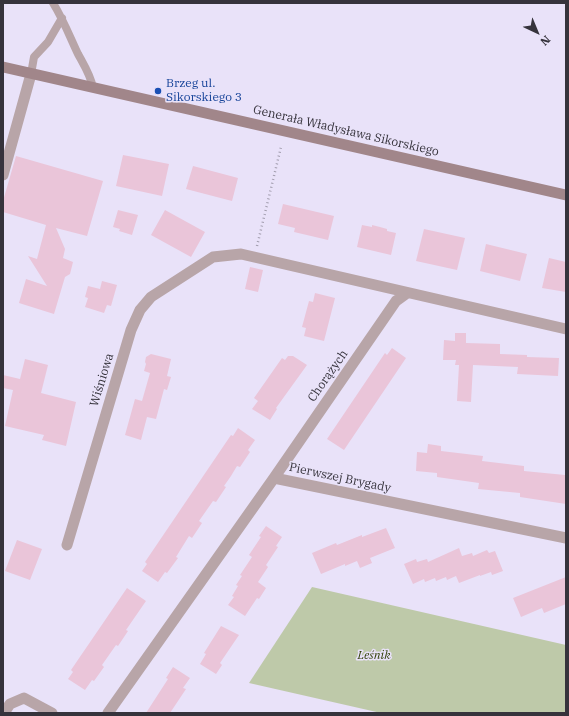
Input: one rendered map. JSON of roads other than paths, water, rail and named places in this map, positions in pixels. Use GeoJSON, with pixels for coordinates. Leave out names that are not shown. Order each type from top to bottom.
{"type":"FeatureCollection","features":[{"type":"Feature","properties":{"kind":"main road","name":"Generała Władysława Sikorskiego"},"geometry":{"type":"LineString","coordinates":[[3,67],[566,195]]}},
{"type":"Feature","properties":{"kind":"street"},"geometry":{"type":"LineString","coordinates":[[3,175],[31,74]]}},
{"type":"Feature","properties":{"kind":"street","name":"Wiśniowa"},"geometry":{"type":"LineString","coordinates":[[67,545],[131,330],[140,310],[151,297],[213,257],[241,254],[407,293]]}},
{"type":"Feature","properties":{"kind":"street"},"geometry":{"type":"LineString","coordinates":[[407,293],[566,329]]}},
{"type":"Feature","properties":{"kind":"street","name":"Chorążych"},"geometry":{"type":"LineString","coordinates":[[274,478],[396,301],[407,293]]}},
{"type":"Feature","properties":{"kind":"street","name":"Pierwszej Brygady"},"geometry":{"type":"LineString","coordinates":[[108,713],[274,478],[566,538]]}},
{"type":"Feature","properties":{"kind":"street"},"geometry":{"type":"LineString","coordinates":[[4,713],[10,704],[24,698],[52,713]]}},
{"type":"Feature","properties":{"kind":"lane"},"geometry":{"type":"LineString","coordinates":[[54,3],[92,80],[94,88]]}},
{"type":"Feature","properties":{"kind":"lane"},"geometry":{"type":"LineString","coordinates":[[31,74],[34,57],[48,42],[62,18]]}},
{"type":"Feature","properties":{"kind":"place","name":"Brzeg ul. Sikorskiego 3"},"geometry":{"type":"Point","coordinates":[158,91]}},
{"type":"Feature","properties":{"kind":"park label","name":"Leśnik"},"geometry":{"type":"Point","coordinates":[374,656]}}]}
